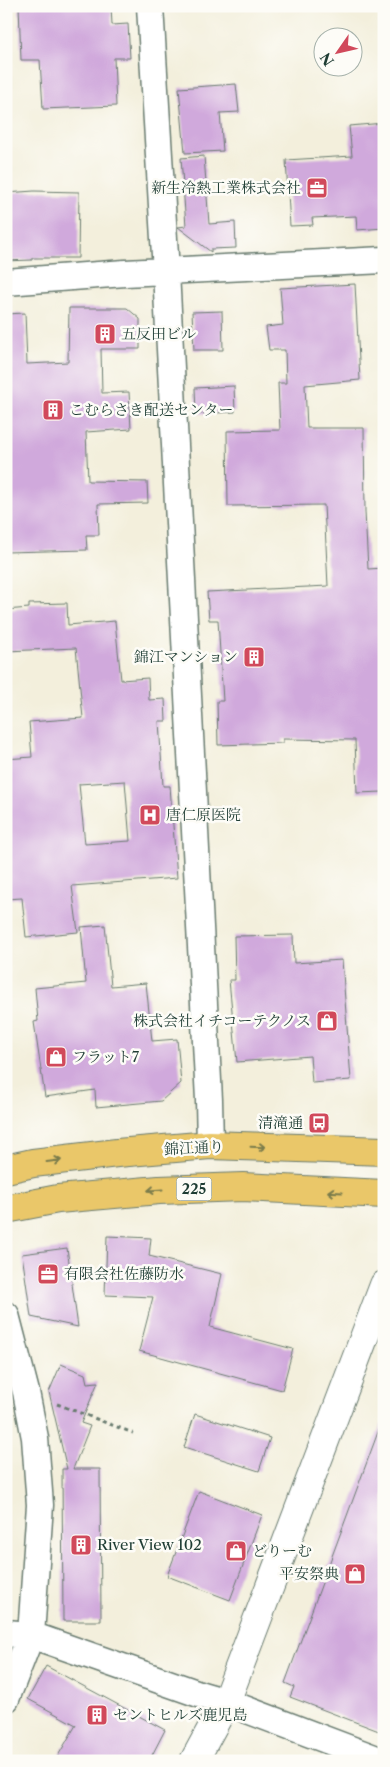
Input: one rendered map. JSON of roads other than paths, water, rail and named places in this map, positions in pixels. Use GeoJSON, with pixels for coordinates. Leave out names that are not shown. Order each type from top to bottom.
{"type":"FeatureCollection","features":[{"type":"Feature","properties":{"kind":"highway","name":"錦江通り"},"geometry":{"type":"LineString","coordinates":[[6,1169],[34,1163],[117,1153],[210,1145],[384,1151]]}},
{"type":"Feature","properties":{"kind":"highway","name":"225"},"geometry":{"type":"LineString","coordinates":[[6,1209],[58,1199],[159,1190],[242,1187],[384,1194]]}},
{"type":"Feature","properties":{"kind":"street"},"geometry":{"type":"LineString","coordinates":[[150,6],[166,272],[210,1145]]}},
{"type":"Feature","properties":{"kind":"street"},"geometry":{"type":"LineString","coordinates":[[6,282],[384,260]]}},
{"type":"Feature","properties":{"kind":"street"},"geometry":{"type":"LineString","coordinates":[[194,1761],[226,1702],[384,1285]]}},
{"type":"Feature","properties":{"kind":"street"},"geometry":{"type":"LineString","coordinates":[[6,1315],[26,1392],[35,1438],[40,1505],[19,1634],[6,1699]]}},
{"type":"Feature","properties":{"kind":"street"},"geometry":{"type":"LineString","coordinates":[[19,1634],[226,1702],[382,1761]]}},
{"type":"Feature","properties":{"kind":"place","name":"新生冷熱工業株式会社"},"geometry":{"type":"Point","coordinates":[317,188]}},
{"type":"Feature","properties":{"kind":"place","name":"五反田ビル"},"geometry":{"type":"Point","coordinates":[105,334]}},
{"type":"Feature","properties":{"kind":"place","name":"こむらさき配送センター"},"geometry":{"type":"Point","coordinates":[53,410]}},
{"type":"Feature","properties":{"kind":"place","name":"錦江マンション"},"geometry":{"type":"Point","coordinates":[254,657]}},
{"type":"Feature","properties":{"kind":"place","name":"唐仁原医院"},"geometry":{"type":"Point","coordinates":[150,815]}},
{"type":"Feature","properties":{"kind":"place","name":"株式会社イチコーテクノス"},"geometry":{"type":"Point","coordinates":[327,1021]}},
{"type":"Feature","properties":{"kind":"place","name":"フラット7"},"geometry":{"type":"Point","coordinates":[56,1057]}},
{"type":"Feature","properties":{"kind":"place","name":"清滝通"},"geometry":{"type":"Point","coordinates":[319,1123]}},
{"type":"Feature","properties":{"kind":"place","name":"有限会社佐藤防水"},"geometry":{"type":"Point","coordinates":[48,1274]}},
{"type":"Feature","properties":{"kind":"place","name":"River View 102"},"geometry":{"type":"Point","coordinates":[81,1545]}},
{"type":"Feature","properties":{"kind":"place","name":"どりーむ"},"geometry":{"type":"Point","coordinates":[236,1551]}},
{"type":"Feature","properties":{"kind":"place","name":"平安祭典"},"geometry":{"type":"Point","coordinates":[355,1574]}},
{"type":"Feature","properties":{"kind":"place","name":"セントヒルズ鹿児島"},"geometry":{"type":"Point","coordinates":[97,1715]}}]}
